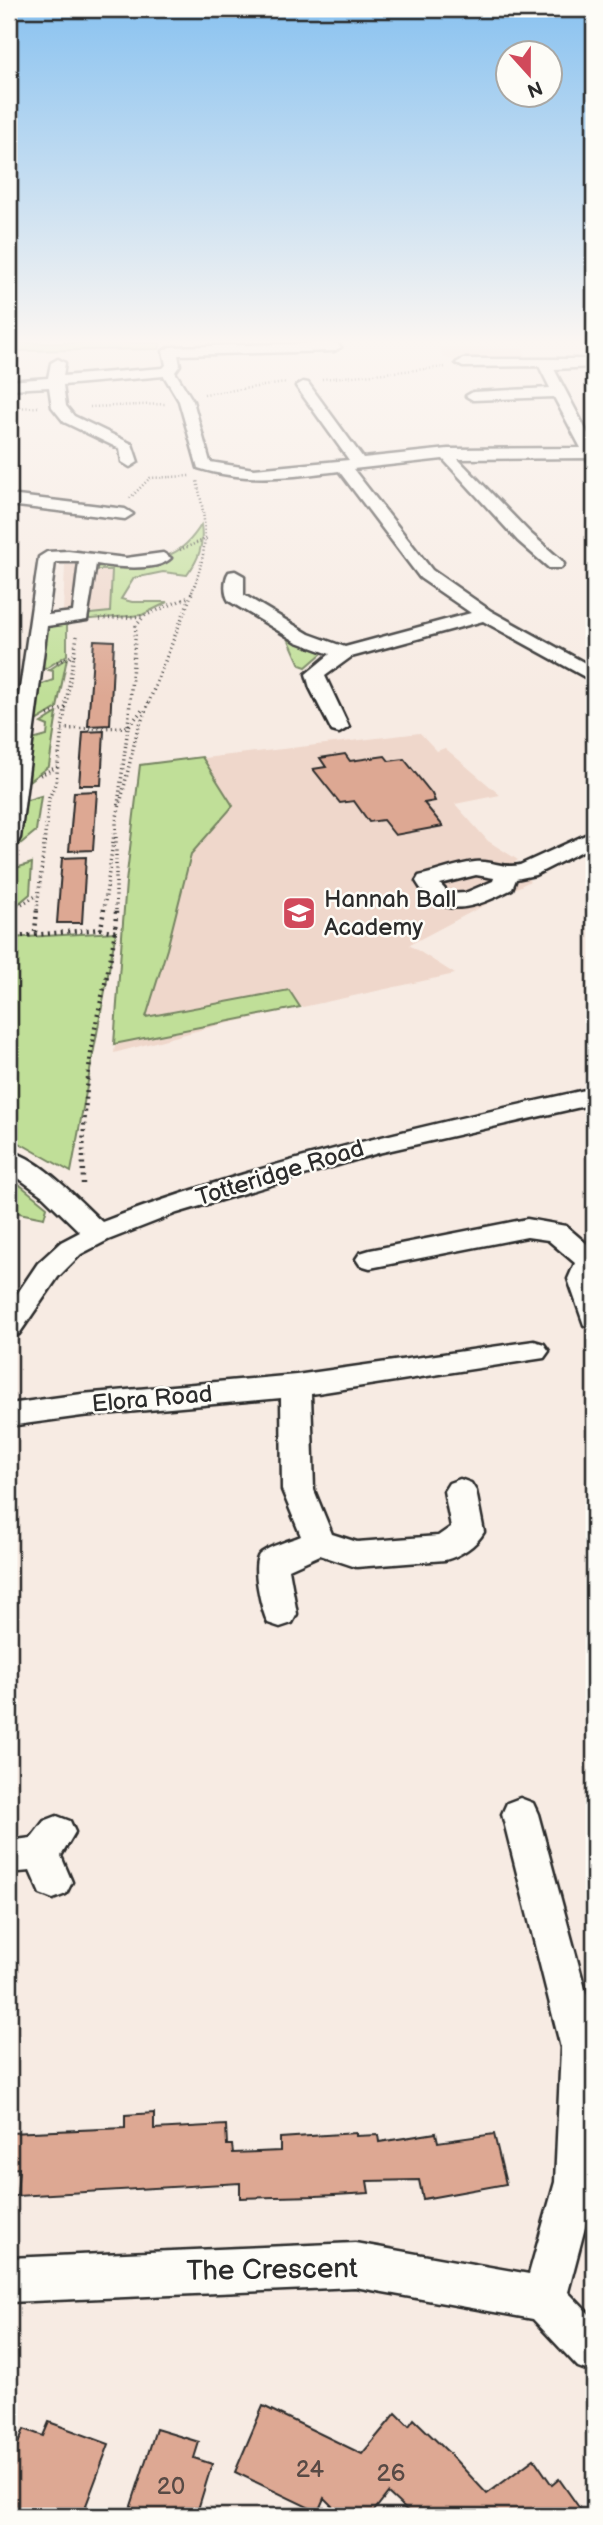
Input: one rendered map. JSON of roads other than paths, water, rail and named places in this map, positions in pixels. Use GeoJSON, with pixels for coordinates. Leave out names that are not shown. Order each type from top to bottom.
{"type":"FeatureCollection","features":[{"type":"Feature","properties":{"kind":"street"},"geometry":{"type":"LineString","coordinates":[[201,461],[202,465],[222,473],[250,475],[381,461]]}},
{"type":"Feature","properties":{"kind":"street"},"geometry":{"type":"LineString","coordinates":[[348,461],[426,574],[485,615],[594,676]]}},
{"type":"Feature","properties":{"kind":"street"},"geometry":{"type":"LineString","coordinates":[[451,461],[524,537],[555,564]]}},
{"type":"Feature","properties":{"kind":"street"},"geometry":{"type":"LineString","coordinates":[[9,500],[119,513]]}},
{"type":"Feature","properties":{"kind":"street"},"geometry":{"type":"LineString","coordinates":[[9,838],[47,557],[68,556],[126,563],[163,558]]}},
{"type":"Feature","properties":{"kind":"street"},"geometry":{"type":"LineString","coordinates":[[38,622],[81,616],[88,559]]}},
{"type":"Feature","properties":{"kind":"street"},"geometry":{"type":"LineString","coordinates":[[235,576],[235,597],[303,638],[344,653]]}},
{"type":"Feature","properties":{"kind":"street"},"geometry":{"type":"LineString","coordinates":[[339,727],[315,674],[344,653],[485,615]]}},
{"type":"Feature","properties":{"kind":"street"},"geometry":{"type":"LineString","coordinates":[[365,648],[386,663]]}},
{"type":"Feature","properties":{"kind":"street"},"geometry":{"type":"LineString","coordinates":[[516,872],[594,837]]}},
{"type":"Feature","properties":{"kind":"street","name":"Totteridge Road"},"geometry":{"type":"LineString","coordinates":[[9,1327],[48,1270],[91,1229],[372,1146],[594,1096]]}},
{"type":"Feature","properties":{"kind":"street"},"geometry":{"type":"LineString","coordinates":[[9,1159],[52,1190],[91,1229]]}},
{"type":"Feature","properties":{"kind":"street"},"geometry":{"type":"LineString","coordinates":[[370,1259],[527,1228],[556,1232],[592,1261],[582,1279],[594,1318]]}},
{"type":"Feature","properties":{"kind":"street","name":"Elora Road"},"geometry":{"type":"LineString","coordinates":[[9,1415],[82,1405],[296,1385],[534,1352]]}},
{"type":"Feature","properties":{"kind":"street"},"geometry":{"type":"LineString","coordinates":[[296,1385],[298,1490],[319,1542]]}},
{"type":"Feature","properties":{"kind":"street"},"geometry":{"type":"LineString","coordinates":[[280,1614],[271,1563],[319,1542],[356,1555],[445,1548],[468,1532],[460,1491]]}},
{"type":"Feature","properties":{"kind":"street"},"geometry":{"type":"LineString","coordinates":[[520,1814],[581,2048],[576,2182],[544,2299],[594,2351]]}},
{"type":"Feature","properties":{"kind":"street","name":"The Crescent"},"geometry":{"type":"LineString","coordinates":[[9,2280],[355,2265],[544,2299]]}},
{"type":"Feature","properties":{"kind":"place","name":"Hannah Ball Academy"},"geometry":{"type":"Point","coordinates":[299,913]}}]}
